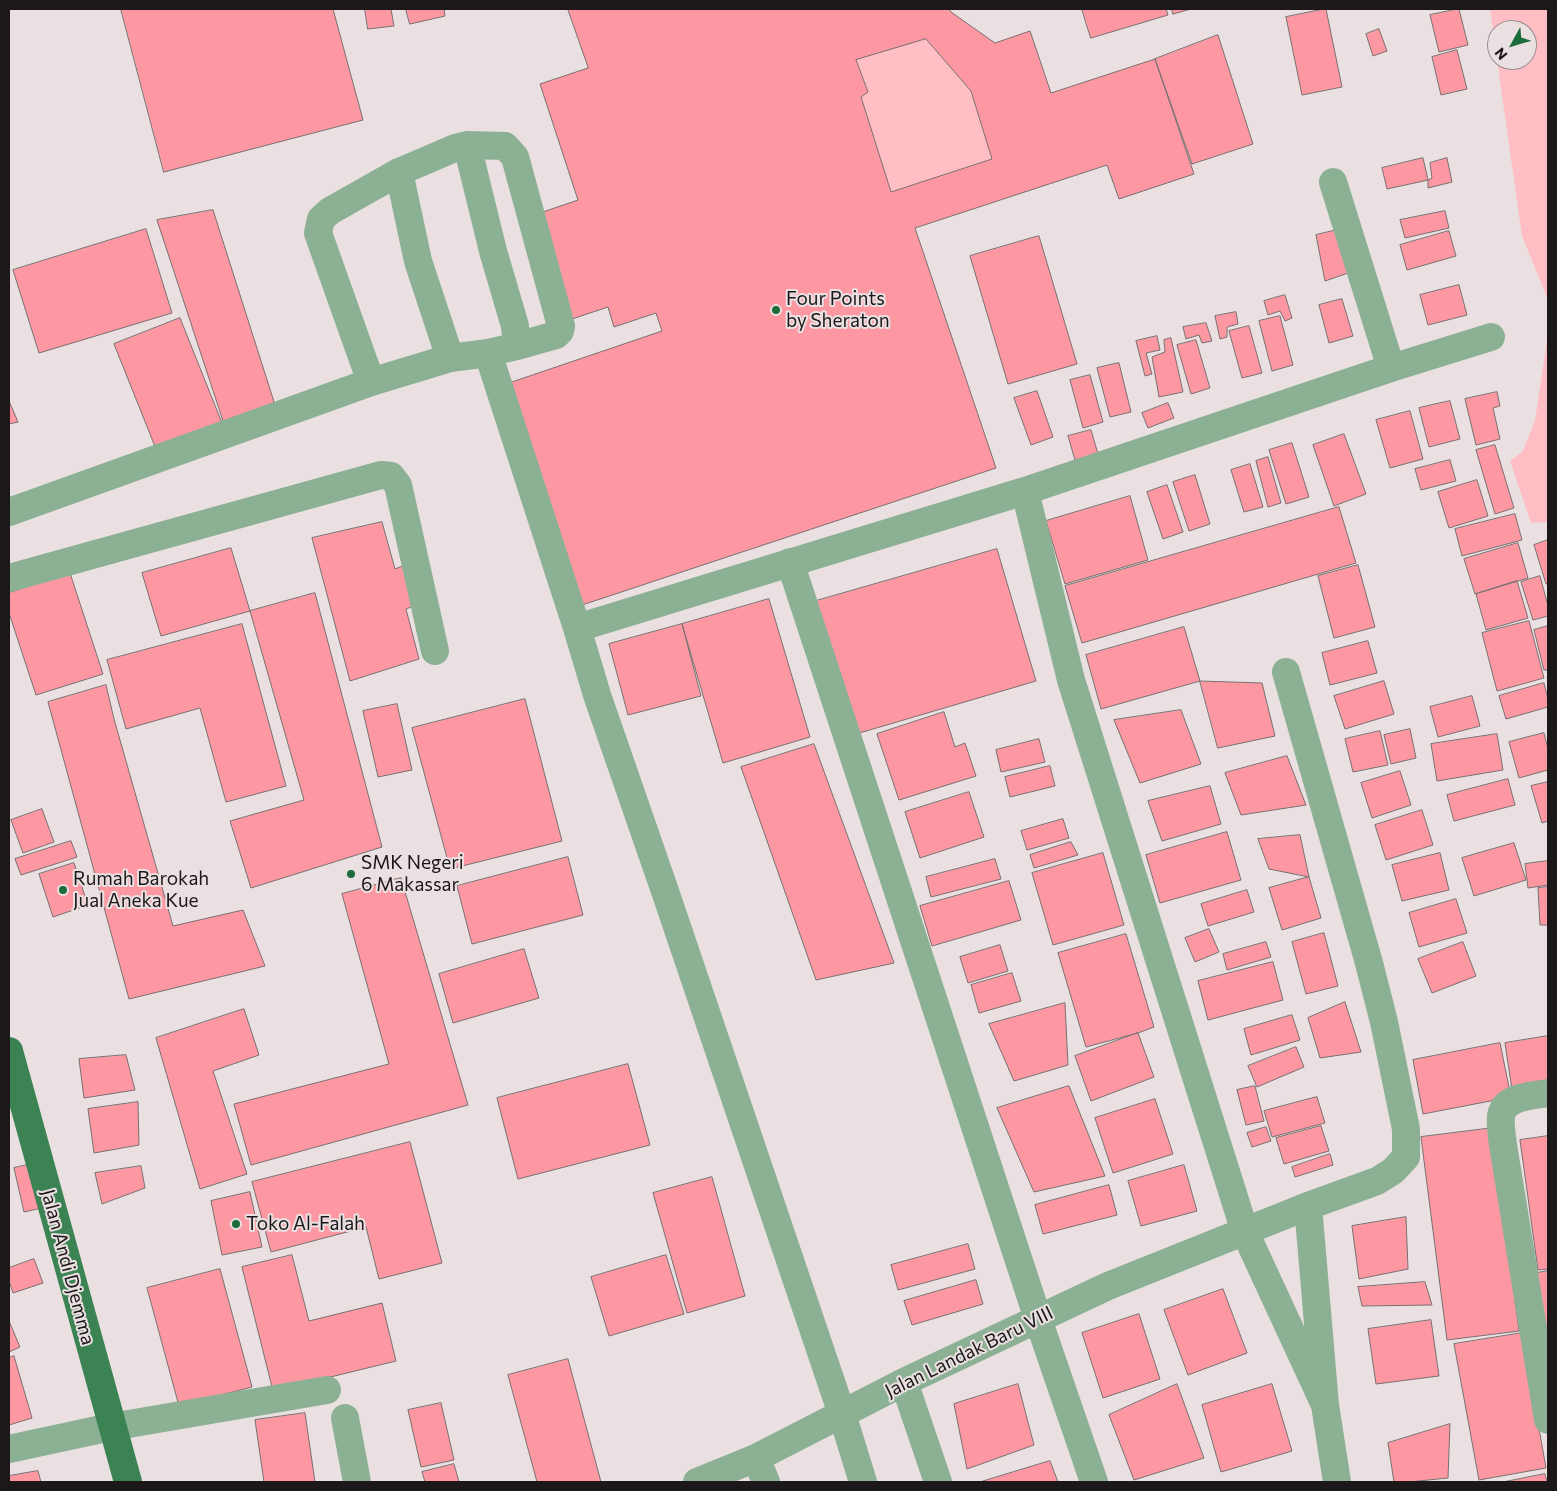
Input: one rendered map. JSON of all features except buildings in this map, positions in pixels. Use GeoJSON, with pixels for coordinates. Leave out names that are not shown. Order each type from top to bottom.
{"type":"FeatureCollection","features":[{"type":"Feature","properties":{"kind":"main road","name":"Jalan Andi Djemma"},"geometry":{"type":"LineString","coordinates":[[9,1051],[111,1427],[128,1482]]}},
{"type":"Feature","properties":{"kind":"street"},"geometry":{"type":"LineString","coordinates":[[467,145],[514,326],[517,346]]}},
{"type":"Feature","properties":{"kind":"street"},"geometry":{"type":"LineString","coordinates":[[9,512],[371,382],[450,358],[488,353],[556,335],[560,332],[560,326],[515,157],[505,146],[467,145],[455,148],[399,172],[330,211],[321,219],[318,233],[371,382]]}},
{"type":"Feature","properties":{"kind":"street"},"geometry":{"type":"LineString","coordinates":[[399,172],[418,261],[450,358]]}},
{"type":"Feature","properties":{"kind":"street"},"geometry":{"type":"LineString","coordinates":[[1333,182],[1391,368]]}},
{"type":"Feature","properties":{"kind":"street"},"geometry":{"type":"LineString","coordinates":[[577,628],[1025,492],[1391,368],[1491,337]]}},
{"type":"Feature","properties":{"kind":"street"},"geometry":{"type":"LineString","coordinates":[[488,353],[597,695],[842,1414],[863,1482]]}},
{"type":"Feature","properties":{"kind":"street"},"geometry":{"type":"LineString","coordinates":[[9,578],[381,476],[391,476],[398,485],[435,651]]}},
{"type":"Feature","properties":{"kind":"street"},"geometry":{"type":"LineString","coordinates":[[1025,492],[1071,680],[1245,1232],[1325,1405]]}},
{"type":"Feature","properties":{"kind":"street"},"geometry":{"type":"LineString","coordinates":[[790,562],[1038,1319],[1094,1482]]}},
{"type":"Feature","properties":{"kind":"street","name":"Jalan Landak Baru VIII"},"geometry":{"type":"LineString","coordinates":[[697,1482],[761,1470],[842,1414],[904,1382],[1108,1286],[1377,1180],[1393,1171],[1406,1157],[1406,1129],[1384,1022],[1286,672]]}},
{"type":"Feature","properties":{"kind":"street"},"geometry":{"type":"LineString","coordinates":[[1548,1093],[1511,1101],[1504,1106],[1500,1118],[1548,1420]]}},
{"type":"Feature","properties":{"kind":"street"},"geometry":{"type":"LineString","coordinates":[[1308,1206],[1325,1405],[1337,1482]]}},
{"type":"Feature","properties":{"kind":"street"},"geometry":{"type":"LineString","coordinates":[[904,1382],[938,1482]]}},
{"type":"Feature","properties":{"kind":"street"},"geometry":{"type":"LineString","coordinates":[[9,1449],[111,1427],[327,1390]]}},
{"type":"Feature","properties":{"kind":"street"},"geometry":{"type":"LineString","coordinates":[[345,1418],[357,1482]]}},
{"type":"Feature","properties":{"kind":"shaded area"},"geometry":{"type":"Polygon","coordinates":[[[1490,9],[1548,9],[1548,300],[1522,236],[1498,70],[1537,70],[1537,20],[1492,20],[1490,9]]]}},
{"type":"Feature","properties":{"kind":"shaded area"},"geometry":{"type":"Polygon","coordinates":[[[926,39],[971,91],[992,159],[891,192],[861,97],[868,91],[856,60],[926,39]]]}},
{"type":"Feature","properties":{"kind":"shaded area"},"geometry":{"type":"Polygon","coordinates":[[[1548,333],[1548,522],[1531,523],[1510,461],[1523,451],[1535,420],[1548,333]]]}},
{"type":"Feature","properties":{"kind":"place","name":"Four Points by Sheraton"},"geometry":{"type":"Point","coordinates":[776,310]}},
{"type":"Feature","properties":{"kind":"place","name":"SMK Negeri 6 Makassar"},"geometry":{"type":"Point","coordinates":[351,874]}},
{"type":"Feature","properties":{"kind":"place","name":"Rumah Barokah Jual Aneka Kue"},"geometry":{"type":"Point","coordinates":[63,890]}},
{"type":"Feature","properties":{"kind":"place","name":"Toko Al-Falah"},"geometry":{"type":"Point","coordinates":[236,1224]}}]}
